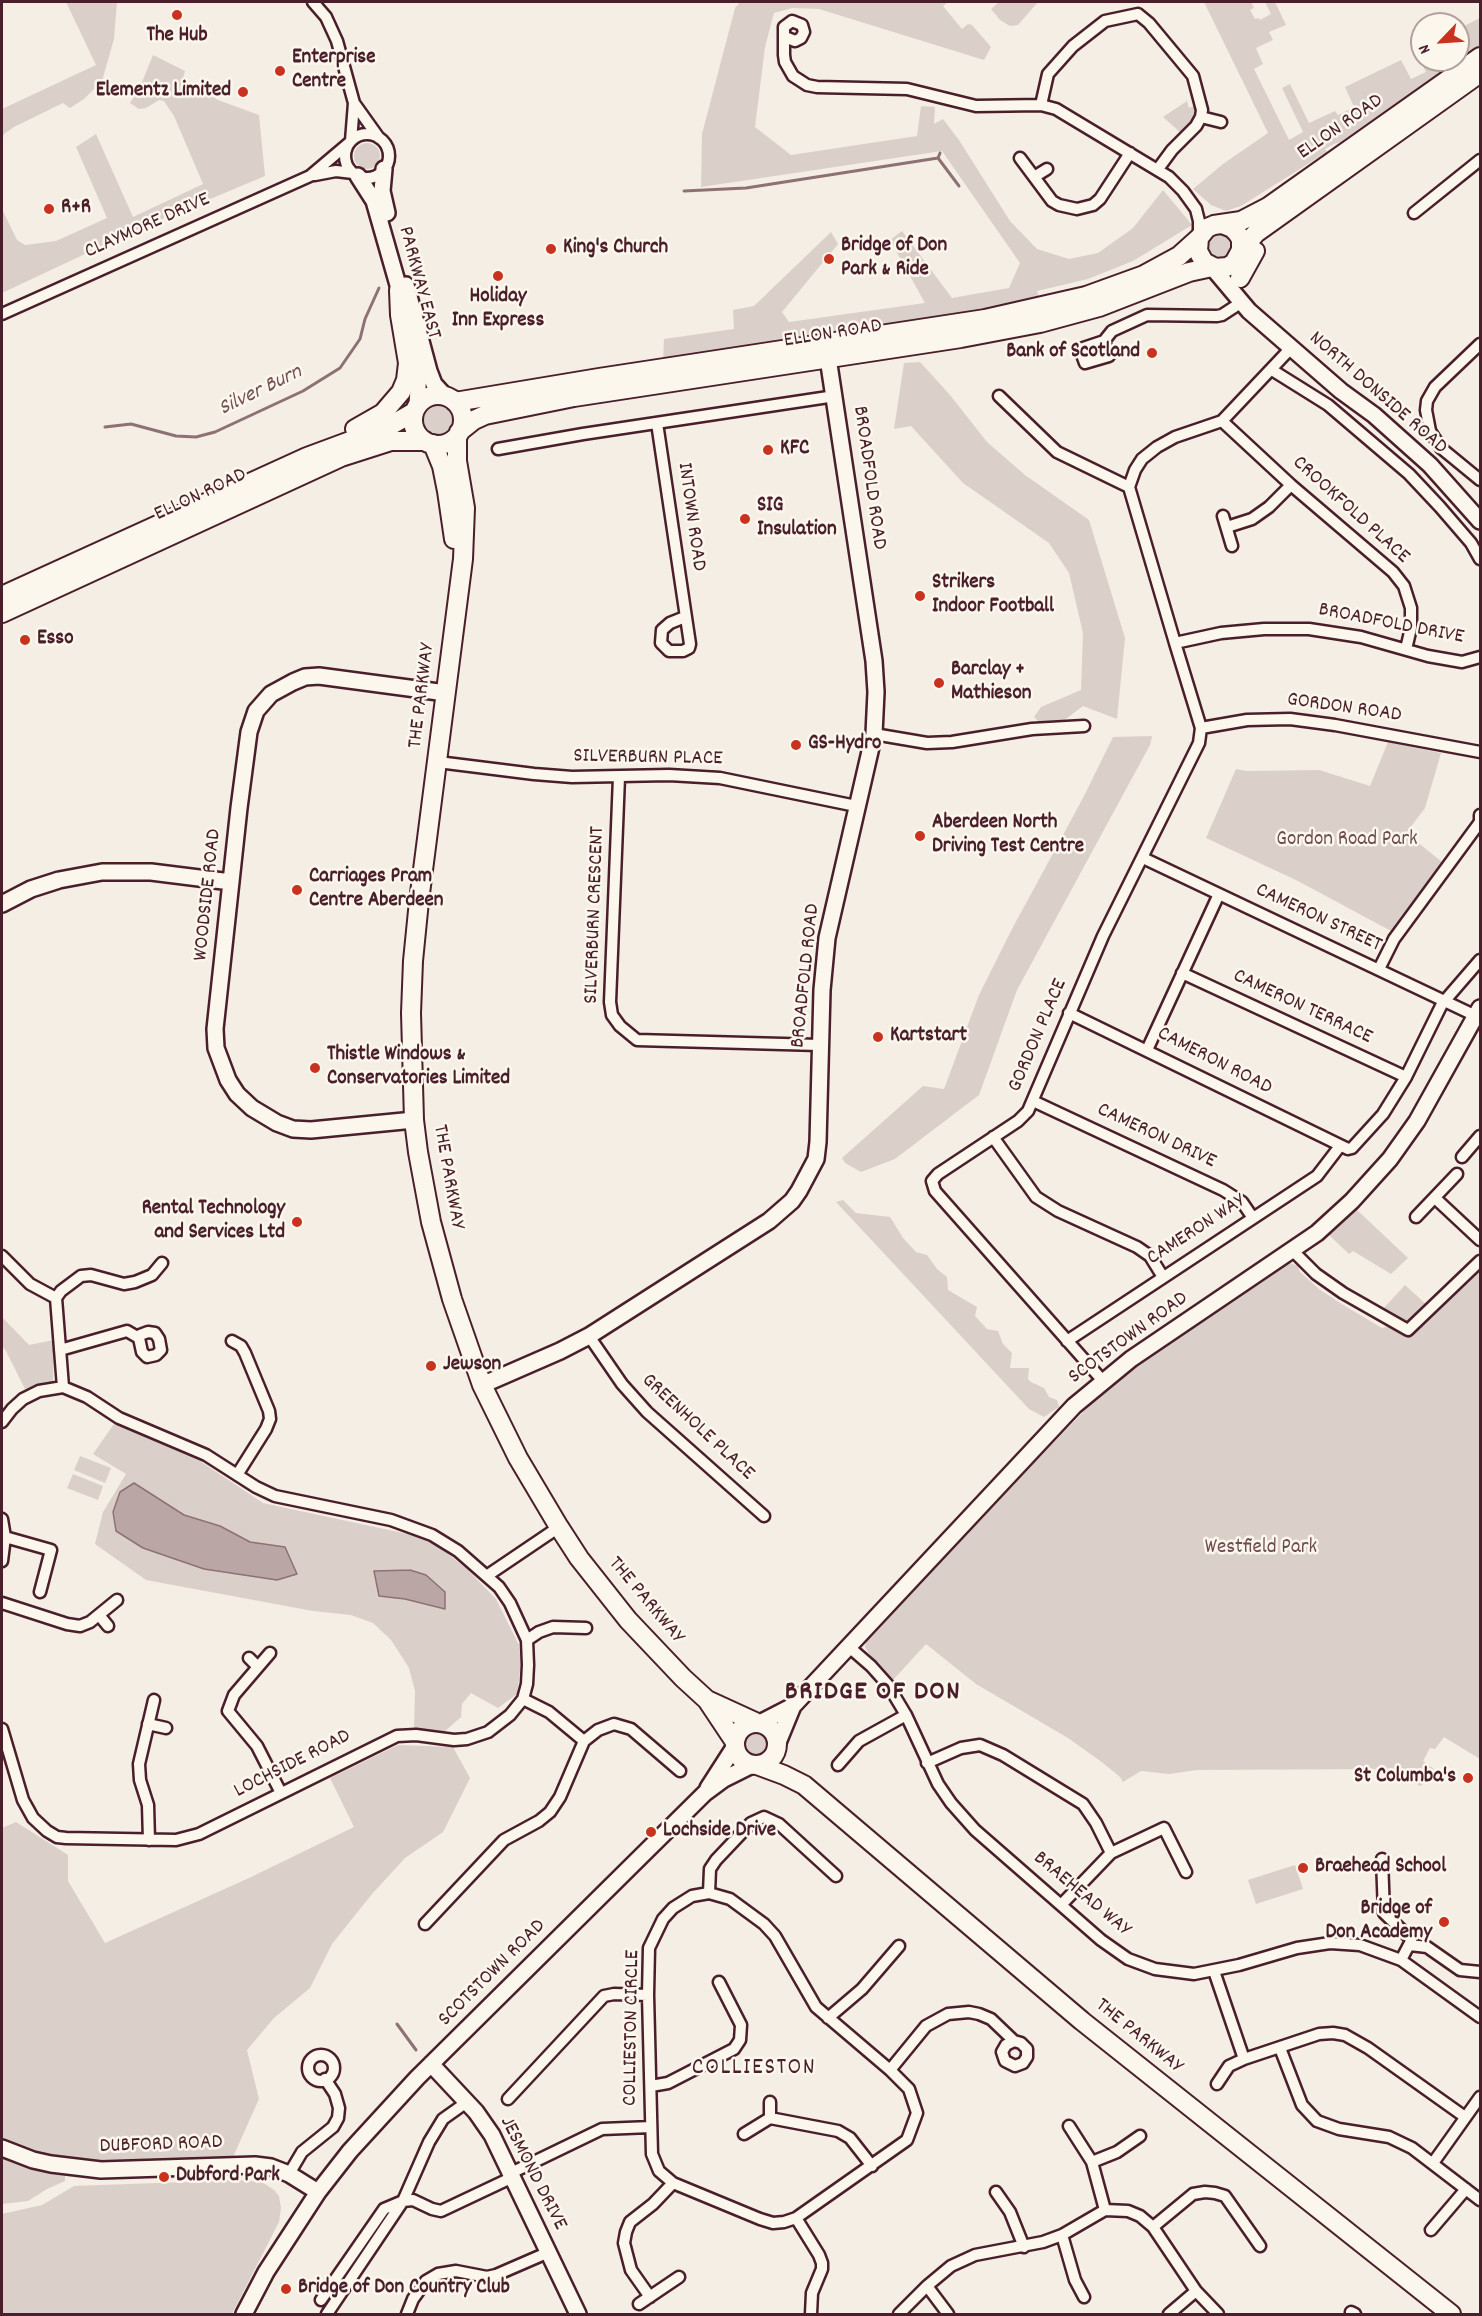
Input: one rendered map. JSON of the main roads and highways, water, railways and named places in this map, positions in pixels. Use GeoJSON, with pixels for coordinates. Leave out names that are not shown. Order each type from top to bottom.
{"type":"FeatureCollection","features":[{"type":"Feature","properties":{"kind":"main road","name":"ELLON ROAD"},"geometry":{"type":"LineString","coordinates":[[1222,224],[1241,221],[1268,207],[1480,57]]}},
{"type":"Feature","properties":{"kind":"main road","name":"ELLON ROAD"},"geometry":{"type":"LineString","coordinates":[[1241,250],[1256,233],[1480,73]]}},
{"type":"Feature","properties":{"kind":"main road"},"geometry":{"type":"LineString","coordinates":[[1240,278],[1261,241],[1317,200],[1335,178]]}},
{"type":"Feature","properties":{"kind":"main road"},"geometry":{"type":"LineString","coordinates":[[1222,224],[1237,233],[1242,243],[1241,250],[1236,261],[1230,266],[1212,267],[1199,255],[1197,246],[1199,238],[1210,226],[1222,224]]}},
{"type":"Feature","properties":{"kind":"main road","name":"ELLON ROAD"},"geometry":{"type":"LineString","coordinates":[[450,399],[985,319],[1086,296],[1136,278],[1166,264],[1199,238]]}},
{"type":"Feature","properties":{"kind":"main road","name":"ELLON ROAD"},"geometry":{"type":"LineString","coordinates":[[458,434],[474,420],[502,410],[961,338],[1040,323],[1099,308],[1189,272],[1212,267]]}},
{"type":"Feature","properties":{"kind":"main road"},"geometry":{"type":"LineString","coordinates":[[307,457],[377,417],[392,404],[401,392],[406,380],[408,363],[400,315],[399,290]]}},
{"type":"Feature","properties":{"kind":"main road"},"geometry":{"type":"LineString","coordinates":[[429,396],[450,399],[462,413],[458,434],[446,443],[429,443],[414,428],[415,409],[429,396]]}},
{"type":"Feature","properties":{"kind":"main road","name":"ELLON ROAD"},"geometry":{"type":"LineString","coordinates":[[2,596],[307,457],[388,427],[415,409]]}},
{"type":"Feature","properties":{"kind":"main road","name":"THE PARKWAY"},"geometry":{"type":"LineString","coordinates":[[458,434],[457,461],[464,499],[465,531],[413,961],[411,1035],[414,1120],[431,1222],[443,1271],[464,1337],[482,1384],[518,1458],[579,1558],[628,1620],[707,1700],[735,1744]]}},
{"type":"Feature","properties":{"kind":"main road","name":"ELLON ROAD"},"geometry":{"type":"LineString","coordinates":[[2,613],[341,457],[391,441],[429,443]]}},
{"type":"Feature","properties":{"kind":"main road","name":"THE PARKWAY"},"geometry":{"type":"LineString","coordinates":[[429,443],[442,466],[453,518],[459,583]]}},
{"type":"Feature","properties":{"kind":"main road","name":"THE PARKWAY"},"geometry":{"type":"LineString","coordinates":[[707,1700],[757,1722]]}},
{"type":"Feature","properties":{"kind":"main road"},"geometry":{"type":"LineString","coordinates":[[757,1722],[773,1731],[777,1747],[770,1760],[755,1765],[740,1758],[735,1744],[741,1728],[757,1722]]}},
{"type":"Feature","properties":{"kind":"main road","name":"THE PARKWAY"},"geometry":{"type":"LineString","coordinates":[[777,1747],[804,1785],[1082,2021],[1451,2314]]}},
{"type":"Feature","properties":{"kind":"main road","name":"THE PARKWAY"},"geometry":{"type":"LineString","coordinates":[[755,1765],[804,1785]]}},
{"type":"Feature","properties":{"kind":"waterway"},"geometry":{"type":"LineString","coordinates":[[684,191],[746,188],[938,158],[940,153]]}},
{"type":"Feature","properties":{"kind":"waterway"},"geometry":{"type":"LineString","coordinates":[[938,158],[959,186]]}},
{"type":"Feature","properties":{"kind":"waterway","name":"Silver Burn"},"geometry":{"type":"LineString","coordinates":[[105,427],[131,424],[176,436],[196,437],[215,432],[303,391],[340,368],[360,339],[365,319],[379,288]]}},
{"type":"Feature","properties":{"kind":"waterway"},"geometry":{"type":"LineString","coordinates":[[397,2024],[416,2050]]}},
{"type":"Feature","properties":{"kind":"place","name":"The Hub"},"geometry":{"type":"Point","coordinates":[177,15]}},
{"type":"Feature","properties":{"kind":"place","name":"Enterprise Centre"},"geometry":{"type":"Point","coordinates":[280,71]}},
{"type":"Feature","properties":{"kind":"place","name":"Elementz Limited"},"geometry":{"type":"Point","coordinates":[243,92]}},
{"type":"Feature","properties":{"kind":"place","name":"R+R"},"geometry":{"type":"Point","coordinates":[49,209]}},
{"type":"Feature","properties":{"kind":"place","name":"King's Church"},"geometry":{"type":"Point","coordinates":[551,249]}},
{"type":"Feature","properties":{"kind":"place","name":"Bridge of Don Park & Ride"},"geometry":{"type":"Point","coordinates":[829,259]}},
{"type":"Feature","properties":{"kind":"place","name":"Holiday Inn Express"},"geometry":{"type":"Point","coordinates":[498,276]}},
{"type":"Feature","properties":{"kind":"place","name":"Bank of Scotland"},"geometry":{"type":"Point","coordinates":[1152,353]}},
{"type":"Feature","properties":{"kind":"place","name":"KFC"},"geometry":{"type":"Point","coordinates":[768,450]}},
{"type":"Feature","properties":{"kind":"place","name":"SIG Insulation"},"geometry":{"type":"Point","coordinates":[745,519]}},
{"type":"Feature","properties":{"kind":"place","name":"Strikers Indoor Football"},"geometry":{"type":"Point","coordinates":[920,596]}},
{"type":"Feature","properties":{"kind":"place","name":"Esso"},"geometry":{"type":"Point","coordinates":[25,640]}},
{"type":"Feature","properties":{"kind":"place","name":"Barclay + Mathieson"},"geometry":{"type":"Point","coordinates":[939,683]}},
{"type":"Feature","properties":{"kind":"place","name":"GS-Hydro"},"geometry":{"type":"Point","coordinates":[796,745]}},
{"type":"Feature","properties":{"kind":"place","name":"Aberdeen North Driving Test Centre"},"geometry":{"type":"Point","coordinates":[920,836]}},
{"type":"Feature","properties":{"kind":"place","name":"Carriages Pram Centre Aberdeen"},"geometry":{"type":"Point","coordinates":[297,890]}},
{"type":"Feature","properties":{"kind":"place","name":"Kartstart"},"geometry":{"type":"Point","coordinates":[878,1037]}},
{"type":"Feature","properties":{"kind":"place","name":"Thistle Windows & Conservatories Limited"},"geometry":{"type":"Point","coordinates":[315,1068]}},
{"type":"Feature","properties":{"kind":"place","name":"Rental Technology and Services Ltd"},"geometry":{"type":"Point","coordinates":[297,1222]}},
{"type":"Feature","properties":{"kind":"place","name":"Jewson"},"geometry":{"type":"Point","coordinates":[431,1366]}},
{"type":"Feature","properties":{"kind":"place","name":"St Columba's"},"geometry":{"type":"Point","coordinates":[1468,1778]}},
{"type":"Feature","properties":{"kind":"place","name":"Lochside Drive"},"geometry":{"type":"Point","coordinates":[651,1832]}},
{"type":"Feature","properties":{"kind":"place","name":"Braehead School"},"geometry":{"type":"Point","coordinates":[1303,1868]}},
{"type":"Feature","properties":{"kind":"place","name":"Bridge of Don Academy"},"geometry":{"type":"Point","coordinates":[1444,1922]}},
{"type":"Feature","properties":{"kind":"place","name":"Dubford Park"},"geometry":{"type":"Point","coordinates":[164,2177]}},
{"type":"Feature","properties":{"kind":"place","name":"Bridge of Don Country Club"},"geometry":{"type":"Point","coordinates":[286,2289]}},
{"type":"Feature","properties":{"kind":"district","name":"BRIDGE OF DON"},"geometry":{"type":"Point","coordinates":[873,1694]}},
{"type":"Feature","properties":{"kind":"district","name":"COLLIESTON"},"geometry":{"type":"Point","coordinates":[754,2070]}},
{"type":"Feature","properties":{"kind":"park label","name":"Gordon Road Park"},"geometry":{"type":"Point","coordinates":[1347,841]}},
{"type":"Feature","properties":{"kind":"park label","name":"Westfield Park"},"geometry":{"type":"Point","coordinates":[1261,1549]}}]}
